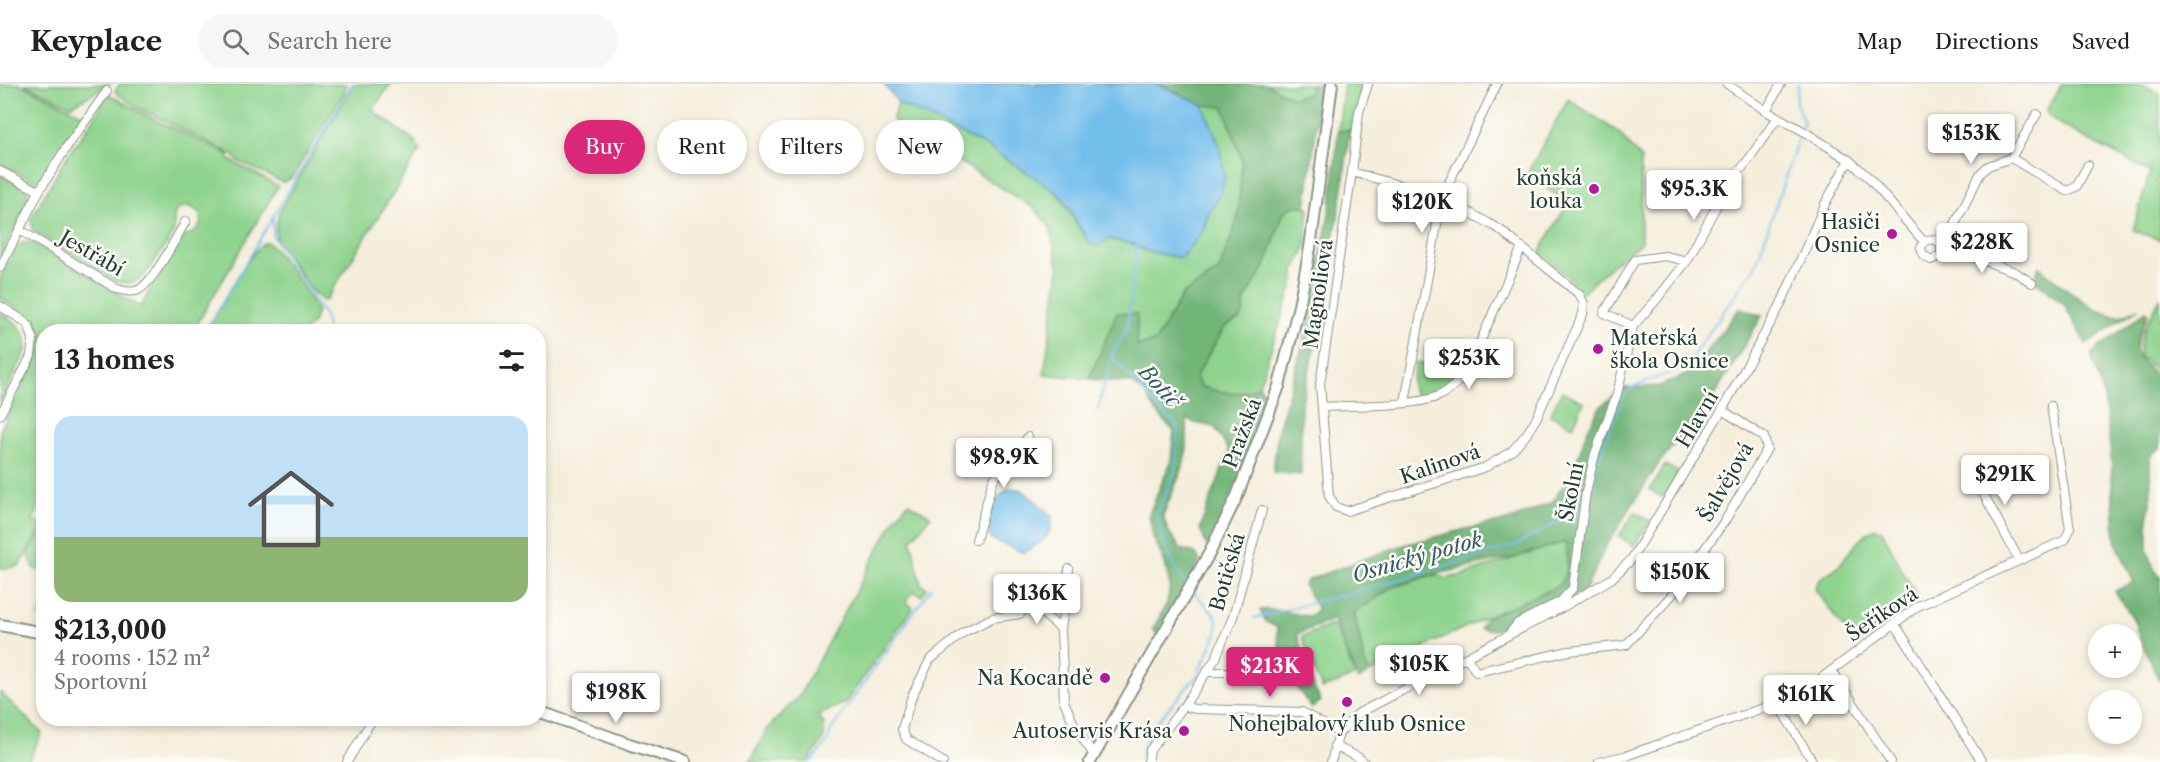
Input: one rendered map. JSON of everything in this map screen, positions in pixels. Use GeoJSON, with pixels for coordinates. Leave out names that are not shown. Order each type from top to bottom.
{"type":"FeatureCollection","features":[{"type":"Feature","properties":{"kind":"main road","name":"Pražská"},"geometry":{"type":"LineString","coordinates":[[1092,758],[1186,595],[1237,496],[1279,386],[1299,306],[1310,248],[1332,84]]}},
{"type":"Feature","properties":{"kind":"main road"},"geometry":{"type":"LineString","coordinates":[[0,625],[36,632]]}},
{"type":"Feature","properties":{"kind":"main road"},"geometry":{"type":"LineString","coordinates":[[546,714],[686,762]]}},
{"type":"Feature","properties":{"kind":"street","name":"Magnoliová"},"geometry":{"type":"LineString","coordinates":[[1336,507],[1329,496],[1320,384],[1359,112],[1368,84]]}},
{"type":"Feature","properties":{"kind":"street"},"geometry":{"type":"LineString","coordinates":[[1405,402],[1442,197],[1497,84]]}},
{"type":"Feature","properties":{"kind":"street"},"geometry":{"type":"LineString","coordinates":[[1727,84],[1766,111],[1849,160],[1868,177],[1924,242]]}},
{"type":"Feature","properties":{"kind":"street"},"geometry":{"type":"LineString","coordinates":[[1766,111],[1781,84]]}},
{"type":"Feature","properties":{"kind":"street"},"geometry":{"type":"LineString","coordinates":[[0,268],[39,191],[68,145],[107,92]]}},
{"type":"Feature","properties":{"kind":"street"},"geometry":{"type":"LineString","coordinates":[[2032,283],[2015,273],[1941,245],[1933,239],[1924,242],[1921,248],[1923,255],[1931,260],[1941,255],[1941,245],[1951,232],[1980,174],[1988,166],[2011,158],[2037,114]]}},
{"type":"Feature","properties":{"kind":"street","name":"Školní"},"geometry":{"type":"LineString","coordinates":[[1508,635],[1518,623],[1561,601],[1573,588],[1586,492],[1595,454],[1617,394],[1633,326],[1658,299],[1687,261],[1726,188],[1778,117]]}},
{"type":"Feature","properties":{"kind":"street"},"geometry":{"type":"LineString","coordinates":[[2011,158],[2067,191],[2076,187],[2088,165]]}},
{"type":"Feature","properties":{"kind":"street","name":"Hlavní"},"geometry":{"type":"LineString","coordinates":[[1508,635],[1611,579],[1631,560],[1722,410],[1780,306],[1826,202],[1849,160]]}},
{"type":"Feature","properties":{"kind":"street"},"geometry":{"type":"LineString","coordinates":[[0,171],[39,191]]}},
{"type":"Feature","properties":{"kind":"street","name":"Kalinová"},"geometry":{"type":"LineString","coordinates":[[1336,507],[1342,511],[1353,511],[1486,467],[1512,451],[1538,417],[1583,315],[1584,304],[1580,295],[1499,229],[1442,197],[1352,172]]}},
{"type":"Feature","properties":{"kind":"street","name":"Jestřábí"},"geometry":{"type":"LineString","coordinates":[[20,231],[117,289],[130,291],[142,288],[147,283],[186,222]]}},
{"type":"Feature","properties":{"kind":"street"},"geometry":{"type":"LineString","coordinates":[[1323,407],[1422,401],[1454,387],[1467,372],[1522,247]]}},
{"type":"Feature","properties":{"kind":"street"},"geometry":{"type":"LineString","coordinates":[[1633,326],[1604,313],[1635,260],[1665,256],[1687,261]]}},
{"type":"Feature","properties":{"kind":"street"},"geometry":{"type":"LineString","coordinates":[[0,306],[24,321],[29,326],[33,339],[31,356],[0,415]]}},
{"type":"Feature","properties":{"kind":"street","name":"Šeříková"},"geometry":{"type":"LineString","coordinates":[[1599,762],[1628,755],[1797,696],[1918,606],[2065,540],[2070,529],[2052,406]]}},
{"type":"Feature","properties":{"kind":"street","name":"Šalvějová"},"geometry":{"type":"LineString","coordinates":[[1467,657],[1476,672],[1569,651],[1626,645],[1671,595],[1726,519],[1767,449],[1764,437],[1722,410]]}},
{"type":"Feature","properties":{"kind":"street"},"geometry":{"type":"LineString","coordinates":[[976,540],[993,480],[1028,437]]}},
{"type":"Feature","properties":{"kind":"street"},"geometry":{"type":"LineString","coordinates":[[1967,464],[2019,560]]}},
{"type":"Feature","properties":{"kind":"street","name":"Botičská"},"geometry":{"type":"LineString","coordinates":[[1148,762],[1150,750],[1184,706],[1219,651],[1233,616],[1262,510]]}},
{"type":"Feature","properties":{"kind":"street"},"geometry":{"type":"LineString","coordinates":[[1069,569],[1061,629],[1064,701],[1092,758]]}},
{"type":"Feature","properties":{"kind":"street"},"geometry":{"type":"LineString","coordinates":[[943,762],[906,740],[902,729],[912,696],[930,660],[964,632],[992,618],[1020,615],[1029,602],[1061,629]]}},
{"type":"Feature","properties":{"kind":"street"},"geometry":{"type":"LineString","coordinates":[[1895,624],[1982,762]]}},
{"type":"Feature","properties":{"kind":"street"},"geometry":{"type":"LineString","coordinates":[[1331,762],[1339,734],[1359,713],[1508,635]]}},
{"type":"Feature","properties":{"kind":"street"},"geometry":{"type":"LineString","coordinates":[[1832,670],[1891,762]]}},
{"type":"Feature","properties":{"kind":"street"},"geometry":{"type":"LineString","coordinates":[[1207,672],[1275,672]]}},
{"type":"Feature","properties":{"kind":"street"},"geometry":{"type":"LineString","coordinates":[[1777,703],[1813,762]]}},
{"type":"Feature","properties":{"kind":"street"},"geometry":{"type":"LineString","coordinates":[[1184,706],[1195,709],[1302,712],[1339,734]]}},
{"type":"Feature","properties":{"kind":"street"},"geometry":{"type":"LineString","coordinates":[[347,762],[368,726]]}},
{"type":"Feature","properties":{"kind":"street"},"geometry":{"type":"LineString","coordinates":[[1334,746],[1364,762]]}},
{"type":"Feature","properties":{"kind":"green space"},"geometry":{"type":"Polygon","coordinates":[[[0,84],[20,84],[86,116],[45,176],[38,180],[33,180],[0,164],[0,84]]]}},
{"type":"Feature","properties":{"kind":"green space"},"geometry":{"type":"Polygon","coordinates":[[[24,84],[110,84],[71,106],[24,84]]]}},
{"type":"Feature","properties":{"kind":"green space"},"geometry":{"type":"Polygon","coordinates":[[[119,84],[347,84],[344,93],[293,176],[284,183],[135,106],[115,92],[119,84]]]}},
{"type":"Feature","properties":{"kind":"green space"},"geometry":{"type":"Polygon","coordinates":[[[353,84],[391,84],[372,110],[415,141],[420,150],[327,299],[323,301],[313,292],[278,244],[276,228],[280,211],[353,84]]]}},
{"type":"Feature","properties":{"kind":"green space"},"geometry":{"type":"Polygon","coordinates":[[[1158,84],[1266,84],[1293,98],[1309,94],[1311,84],[1322,84],[1306,206],[1294,206],[1284,212],[1265,266],[1244,301],[1244,312],[1240,319],[1224,327],[1196,376],[1200,386],[1222,392],[1238,393],[1259,385],[1269,402],[1246,465],[1207,547],[1200,528],[1229,451],[1215,427],[1187,419],[1187,448],[1183,467],[1163,515],[1168,531],[1181,549],[1195,553],[1200,561],[1157,634],[1153,629],[1167,603],[1170,586],[1165,563],[1153,537],[1149,514],[1171,460],[1174,431],[1156,412],[1146,394],[1132,383],[1089,379],[1117,313],[1137,314],[1137,346],[1155,342],[1183,294],[1219,271],[1238,218],[1242,160],[1224,107],[1203,105],[1158,84]]]}},
{"type":"Feature","properties":{"kind":"green space"},"geometry":{"type":"Polygon","coordinates":[[[1266,84],[1311,84],[1309,94],[1293,98],[1266,84]]]}},
{"type":"Feature","properties":{"kind":"green space"},"geometry":{"type":"Polygon","coordinates":[[[1344,84],[1365,84],[1350,130],[1338,131],[1344,84]]]}},
{"type":"Feature","properties":{"kind":"green space"},"geometry":{"type":"Polygon","coordinates":[[[2062,84],[2142,84],[2160,94],[2160,178],[2158,177],[2156,182],[2160,185],[2160,240],[2133,230],[2150,172],[2061,125],[2048,115],[2047,109],[2062,84]]]}},
{"type":"Feature","properties":{"kind":"green space"},"geometry":{"type":"Polygon","coordinates":[[[108,94],[155,120],[230,155],[228,159],[278,186],[197,324],[36,324],[36,328],[30,317],[0,298],[0,278],[15,249],[22,243],[32,242],[141,307],[175,247],[183,237],[197,230],[201,223],[200,215],[192,207],[184,207],[176,211],[174,230],[170,239],[147,272],[131,283],[115,281],[33,231],[31,219],[64,161],[108,94]]]}},
{"type":"Feature","properties":{"kind":"green space","name":"koňská louka"},"geometry":{"type":"Polygon","coordinates":[[[1568,99],[1618,132],[1641,159],[1641,243],[1612,265],[1583,292],[1551,261],[1539,253],[1568,203],[1527,174],[1568,99]]]}},
{"type":"Feature","properties":{"kind":"green space"},"geometry":{"type":"Polygon","coordinates":[[[898,103],[933,120],[892,120],[898,103]]]}},
{"type":"Feature","properties":{"kind":"green space"},"geometry":{"type":"Polygon","coordinates":[[[1203,105],[1224,107],[1242,160],[1238,218],[1219,271],[1183,294],[1155,342],[1137,346],[1117,313],[1089,379],[1044,374],[1059,270],[1050,227],[1034,208],[964,165],[964,135],[1014,162],[1050,186],[1063,201],[1083,234],[1097,246],[1109,239],[1160,253],[1203,231],[1208,214],[1220,194],[1219,144],[1203,105]]]}},
{"type":"Feature","properties":{"kind":"green space"},"geometry":{"type":"Polygon","coordinates":[[[1350,130],[1342,194],[1314,351],[1301,405],[1301,475],[1273,472],[1278,430],[1302,348],[1331,204],[1338,131],[1350,130]]]}},
{"type":"Feature","properties":{"kind":"green space"},"geometry":{"type":"Polygon","coordinates":[[[0,175],[25,188],[30,197],[0,258],[0,175]]]}},
{"type":"Feature","properties":{"kind":"green space"},"geometry":{"type":"Polygon","coordinates":[[[1294,206],[1309,207],[1306,247],[1294,271],[1294,281],[1259,385],[1238,393],[1222,392],[1200,386],[1196,376],[1225,327],[1240,319],[1244,312],[1244,301],[1265,266],[1284,212],[1294,206]]]}},
{"type":"Feature","properties":{"kind":"green space"},"geometry":{"type":"Polygon","coordinates":[[[266,242],[286,263],[317,311],[312,324],[211,324],[234,283],[259,247],[266,242]]]}},
{"type":"Feature","properties":{"kind":"green space"},"geometry":{"type":"Polygon","coordinates":[[[2039,267],[2098,310],[2123,316],[2139,308],[2086,344],[2063,303],[2034,280],[2039,267]]]}},
{"type":"Feature","properties":{"kind":"green space"},"geometry":{"type":"Polygon","coordinates":[[[2160,299],[2160,372],[2140,357],[2140,342],[2160,299]]]}},
{"type":"Feature","properties":{"kind":"green space"},"geometry":{"type":"Polygon","coordinates":[[[1740,308],[1762,316],[1715,394],[1659,463],[1606,546],[1585,591],[1494,630],[1480,628],[1487,617],[1557,587],[1567,567],[1566,544],[1561,543],[1519,556],[1432,575],[1393,587],[1354,613],[1369,673],[1358,680],[1334,619],[1297,634],[1314,688],[1321,701],[1312,708],[1299,690],[1283,659],[1277,627],[1266,622],[1260,610],[1309,616],[1318,609],[1304,585],[1308,580],[1397,547],[1511,520],[1551,503],[1573,473],[1586,433],[1600,407],[1624,388],[1660,386],[1690,373],[1740,308]]]}},
{"type":"Feature","properties":{"kind":"green space"},"geometry":{"type":"Polygon","coordinates":[[[2146,311],[2148,314],[2136,349],[2143,362],[2160,378],[2160,448],[2150,458],[2151,505],[2148,513],[2148,550],[2154,569],[2160,576],[2160,682],[2142,643],[2142,624],[2135,624],[2115,591],[2134,582],[2115,540],[2111,454],[2104,397],[2091,354],[2146,311]]]}},
{"type":"Feature","properties":{"kind":"green space"},"geometry":{"type":"Polygon","coordinates":[[[0,313],[21,329],[26,339],[26,346],[25,353],[0,403],[0,313]]]}},
{"type":"Feature","properties":{"kind":"green space"},"geometry":{"type":"Polygon","coordinates":[[[36,361],[36,513],[32,521],[36,522],[36,537],[19,566],[0,569],[0,431],[36,361]]]}},
{"type":"Feature","properties":{"kind":"green space"},"geometry":{"type":"Polygon","coordinates":[[[1416,362],[1463,370],[1444,388],[1419,398],[1412,386],[1416,362]]]}},
{"type":"Feature","properties":{"kind":"green space"},"geometry":{"type":"Polygon","coordinates":[[[1562,391],[1584,402],[1573,426],[1550,415],[1562,391]]]}},
{"type":"Feature","properties":{"kind":"green space"},"geometry":{"type":"Polygon","coordinates":[[[1665,465],[1678,472],[1664,498],[1650,490],[1665,465]]]}},
{"type":"Feature","properties":{"kind":"green space"},"geometry":{"type":"Polygon","coordinates":[[[908,503],[931,516],[912,539],[921,584],[927,588],[921,596],[914,591],[906,601],[913,608],[845,703],[819,715],[824,725],[824,738],[808,762],[750,762],[766,730],[799,696],[896,517],[908,503]]]}},
{"type":"Feature","properties":{"kind":"green space"},"geometry":{"type":"Polygon","coordinates":[[[1635,512],[1650,521],[1634,546],[1619,536],[1635,512]]]}},
{"type":"Feature","properties":{"kind":"green space"},"geometry":{"type":"Polygon","coordinates":[[[1874,529],[1881,530],[1884,534],[1918,597],[1902,605],[1893,617],[1855,644],[1815,589],[1820,580],[1838,567],[1860,540],[1874,529]]]}},
{"type":"Feature","properties":{"kind":"green space"},"geometry":{"type":"Polygon","coordinates":[[[36,541],[36,569],[34,568],[28,554],[36,541]]]}},
{"type":"Feature","properties":{"kind":"green space"},"geometry":{"type":"Polygon","coordinates":[[[1561,543],[1566,544],[1567,567],[1557,587],[1487,617],[1369,673],[1354,613],[1393,587],[1432,575],[1447,578],[1459,576],[1561,543]]]}},
{"type":"Feature","properties":{"kind":"green space"},"geometry":{"type":"Polygon","coordinates":[[[1334,624],[1355,676],[1322,689],[1302,637],[1334,624]]]}},
{"type":"Feature","properties":{"kind":"green space"},"geometry":{"type":"Polygon","coordinates":[[[0,692],[42,733],[28,762],[0,762],[0,692]]]}},
{"type":"Feature","properties":{"kind":"water"},"geometry":{"type":"Polygon","coordinates":[[[884,84],[1158,84],[1203,105],[1219,144],[1225,177],[1203,231],[1181,258],[1146,251],[1133,244],[1109,239],[1097,247],[1088,242],[1063,198],[986,146],[964,135],[964,120],[933,120],[898,103],[884,84]]]}},
{"type":"Feature","properties":{"kind":"water"},"geometry":{"type":"Polygon","coordinates":[[[1010,488],[1022,490],[1052,516],[1051,529],[1048,534],[1035,547],[1023,553],[991,539],[989,532],[991,510],[999,497],[1010,488]]]}},
{"type":"Feature","properties":{"kind":"waterway"},"geometry":{"type":"LineString","coordinates":[[210,324],[352,84]]}},
{"type":"Feature","properties":{"kind":"waterway","name":"Osnický potok"},"geometry":{"type":"LineString","coordinates":[[1798,84],[1796,103],[1804,123],[1802,127]]}},
{"type":"Feature","properties":{"kind":"waterway","name":"Osnický potok"},"geometry":{"type":"LineString","coordinates":[[1589,500],[1600,454],[1623,397],[1631,388],[1685,367],[1756,265],[1800,133]]}},
{"type":"Feature","properties":{"kind":"waterway"},"geometry":{"type":"LineString","coordinates":[[273,215],[273,236],[324,315],[326,324]]}},
{"type":"Feature","properties":{"kind":"waterway","name":"Botič"},"geometry":{"type":"LineString","coordinates":[[1137,243],[1127,330],[1111,356],[1164,415],[1177,425],[1176,469],[1157,514],[1163,541],[1179,575],[1187,585]]}},
{"type":"Feature","properties":{"kind":"waterway"},"geometry":{"type":"LineString","coordinates":[[1098,410],[1111,357]]}},
{"type":"Feature","properties":{"kind":"waterway","name":"Osnický potok"},"geometry":{"type":"LineString","coordinates":[[1254,618],[1355,592],[1516,545],[1581,509]]}},
{"type":"Feature","properties":{"kind":"waterway"},"geometry":{"type":"LineString","coordinates":[[811,762],[828,741],[831,730],[931,588]]}},
{"type":"Feature","properties":{"kind":"waterway","name":"Botič"},"geometry":{"type":"LineString","coordinates":[[1142,762],[1142,751],[1147,733],[1197,676],[1217,633],[1215,615],[1193,591]]}},
{"type":"Feature","properties":{"kind":"place","name":"koňská louka"},"geometry":{"type":"Point","coordinates":[1594,189]}},
{"type":"Feature","properties":{"kind":"place","name":"Hasiči Osnice"},"geometry":{"type":"Point","coordinates":[1892,234]}},
{"type":"Feature","properties":{"kind":"place","name":"Mateřská škola Osnice"},"geometry":{"type":"Point","coordinates":[1598,349]}},
{"type":"Feature","properties":{"kind":"place","name":"Na Kocandě"},"geometry":{"type":"Point","coordinates":[1105,678]}},
{"type":"Feature","properties":{"kind":"place","name":"Nohejbalový klub Osnice"},"geometry":{"type":"Point","coordinates":[1347,702]}},
{"type":"Feature","properties":{"kind":"place","name":"Autoservis Krása"},"geometry":{"type":"Point","coordinates":[1184,731]}}]}
